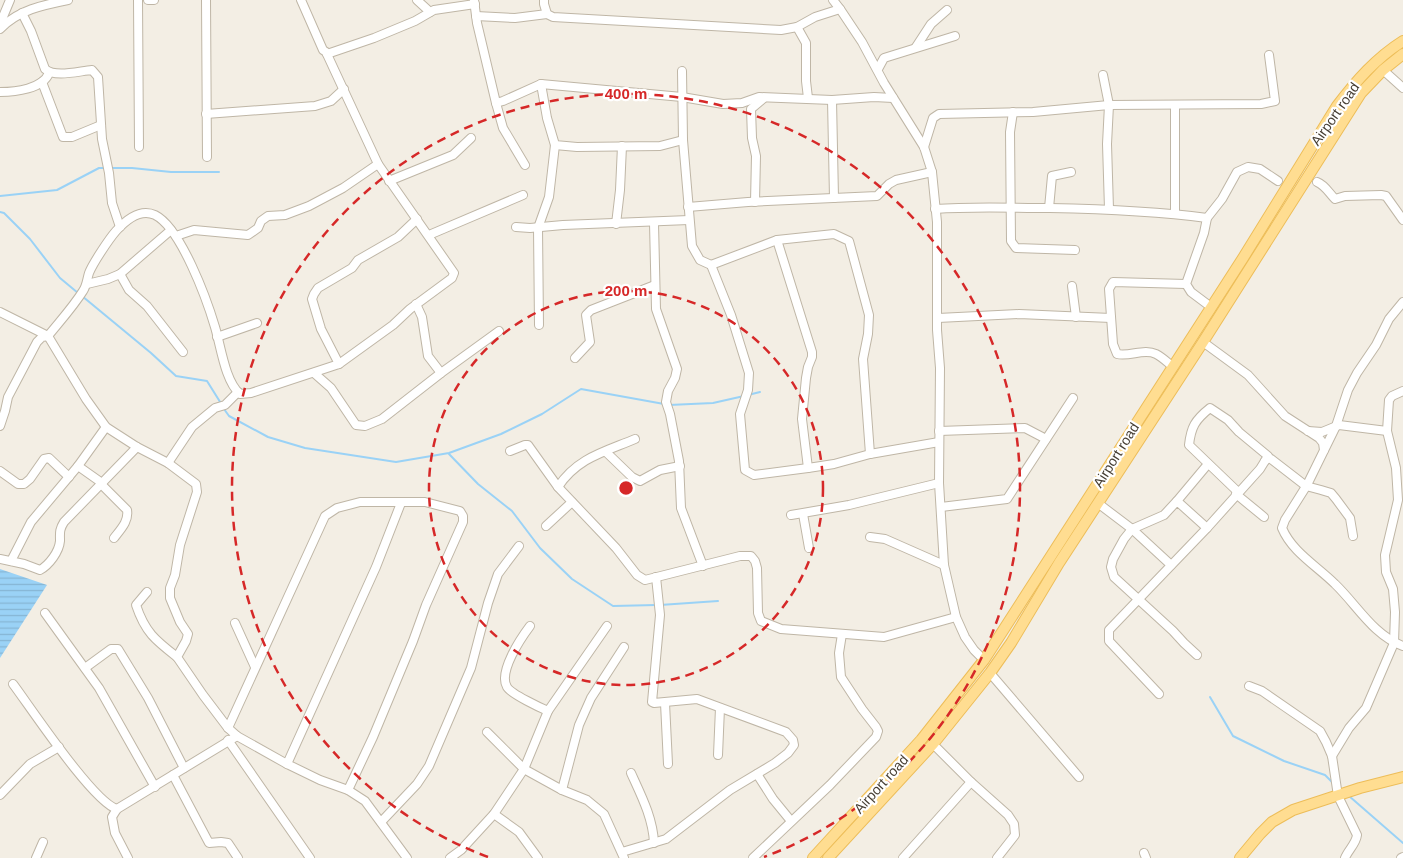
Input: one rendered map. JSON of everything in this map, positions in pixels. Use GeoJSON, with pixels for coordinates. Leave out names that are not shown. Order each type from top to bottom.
{"type":"FeatureCollection","features":[{"type":"Feature","properties":{"kind":"main road","name":"Airport road"},"geometry":{"type":"LineString","coordinates":[[813,858],[921,740],[984,660],[1232,275],[1337,106],[1376,61],[1403,41]]}},
{"type":"Feature","properties":{"kind":"main road","name":"Airport road"},"geometry":{"type":"LineString","coordinates":[[828,858],[933,744],[1011,644],[1060,563],[1242,281],[1361,92],[1383,70],[1403,54]]}},
{"type":"Feature","properties":{"kind":"main road"},"geometry":{"type":"LineString","coordinates":[[1232,275],[1242,281]]}},
{"type":"Feature","properties":{"kind":"main road"},"geometry":{"type":"LineString","coordinates":[[1050,557],[1060,563]]}},
{"type":"Feature","properties":{"kind":"main road"},"geometry":{"type":"LineString","coordinates":[[1240,858],[1272,822],[1293,810],[1403,777]]}},
{"type":"Feature","properties":{"kind":"street"},"geometry":{"type":"LineString","coordinates":[[0,29],[8,21],[22,13],[68,0]]}},
{"type":"Feature","properties":{"kind":"street"},"geometry":{"type":"LineString","coordinates":[[138,0],[138,147]]}},
{"type":"Feature","properties":{"kind":"street"},"geometry":{"type":"LineString","coordinates":[[148,0],[154,0]]}},
{"type":"Feature","properties":{"kind":"street"},"geometry":{"type":"LineString","coordinates":[[206,0],[207,157]]}},
{"type":"Feature","properties":{"kind":"street"},"geometry":{"type":"LineString","coordinates":[[0,426],[6,411],[4,394],[37,342],[42,337],[48,336],[69,311],[87,284],[89,272],[115,232],[131,218],[144,213],[155,215],[167,225],[192,266],[228,373],[235,389],[240,394],[251,393],[339,364],[393,326],[416,304],[454,275],[429,235],[378,164],[301,0]]}},
{"type":"Feature","properties":{"kind":"street"},"geometry":{"type":"LineString","coordinates":[[416,0],[430,12]]}},
{"type":"Feature","properties":{"kind":"street"},"geometry":{"type":"LineString","coordinates":[[544,0],[546,14]]}},
{"type":"Feature","properties":{"kind":"street"},"geometry":{"type":"LineString","coordinates":[[833,0],[878,69],[884,83],[924,147],[932,172],[937,222],[940,368],[939,483],[944,565],[956,617],[965,637],[984,660]]}},
{"type":"Feature","properties":{"kind":"street"},"geometry":{"type":"LineString","coordinates":[[0,23],[9,1]]}},
{"type":"Feature","properties":{"kind":"street"},"geometry":{"type":"LineString","coordinates":[[327,54],[374,38],[415,21],[434,10],[474,2],[503,128],[525,165]]}},
{"type":"Feature","properties":{"kind":"street"},"geometry":{"type":"LineString","coordinates":[[476,16],[515,18],[546,14],[553,17],[771,29],[797,28],[815,17],[840,9]]}},
{"type":"Feature","properties":{"kind":"street"},"geometry":{"type":"LineString","coordinates":[[916,48],[931,24],[947,10]]}},
{"type":"Feature","properties":{"kind":"street"},"geometry":{"type":"LineString","coordinates":[[22,13],[45,69],[49,73],[92,70],[98,77],[101,125],[112,202],[120,227]]}},
{"type":"Feature","properties":{"kind":"street"},"geometry":{"type":"LineString","coordinates":[[797,28],[806,43],[808,98]]}},
{"type":"Feature","properties":{"kind":"street"},"geometry":{"type":"LineString","coordinates":[[878,69],[884,58],[955,36]]}},
{"type":"Feature","properties":{"kind":"street"},"geometry":{"type":"LineString","coordinates":[[924,147],[933,118],[936,115],[1109,105],[1261,104],[1275,101],[1269,55]]}},
{"type":"Feature","properties":{"kind":"street"},"geometry":{"type":"LineString","coordinates":[[1383,70],[1403,88]]}},
{"type":"Feature","properties":{"kind":"street"},"geometry":{"type":"LineString","coordinates":[[682,71],[683,140],[692,246],[700,260],[711,265],[731,315],[749,374],[748,390],[740,414],[745,470],[754,475],[808,468],[834,464],[870,454],[939,442]]}},
{"type":"Feature","properties":{"kind":"street"},"geometry":{"type":"LineString","coordinates":[[0,92],[16,92],[42,82],[48,77],[49,73]]}},
{"type":"Feature","properties":{"kind":"street"},"geometry":{"type":"LineString","coordinates":[[1103,75],[1109,105],[1107,144],[1109,209]]}},
{"type":"Feature","properties":{"kind":"street"},"geometry":{"type":"LineString","coordinates":[[42,82],[63,137],[72,137],[101,125]]}},
{"type":"Feature","properties":{"kind":"street"},"geometry":{"type":"LineString","coordinates":[[874,97],[884,83]]}},
{"type":"Feature","properties":{"kind":"street"},"geometry":{"type":"LineString","coordinates":[[496,103],[541,84],[682,97],[723,104],[742,103],[759,97],[832,100],[874,97],[893,98]]}},
{"type":"Feature","properties":{"kind":"street"},"geometry":{"type":"LineString","coordinates":[[539,326],[538,228],[549,197],[555,145],[547,118],[541,84]]}},
{"type":"Feature","properties":{"kind":"street"},"geometry":{"type":"LineString","coordinates":[[206,114],[314,106],[331,101],[344,89]]}},
{"type":"Feature","properties":{"kind":"street"},"geometry":{"type":"LineString","coordinates":[[756,202],[756,156],[752,138],[750,109],[765,97]]}},
{"type":"Feature","properties":{"kind":"street"},"geometry":{"type":"LineString","coordinates":[[832,100],[834,198]]}},
{"type":"Feature","properties":{"kind":"street"},"geometry":{"type":"LineString","coordinates":[[1175,105],[1175,213]]}},
{"type":"Feature","properties":{"kind":"street"},"geometry":{"type":"LineString","coordinates":[[1013,112],[1010,132],[1011,241],[1016,248],[1075,250]]}},
{"type":"Feature","properties":{"kind":"street"},"geometry":{"type":"LineString","coordinates":[[389,181],[453,155],[471,138]]}},
{"type":"Feature","properties":{"kind":"street"},"geometry":{"type":"LineString","coordinates":[[555,145],[576,147],[660,146],[683,140]]}},
{"type":"Feature","properties":{"kind":"street"},"geometry":{"type":"LineString","coordinates":[[616,224],[622,146]]}},
{"type":"Feature","properties":{"kind":"street"},"geometry":{"type":"LineString","coordinates":[[87,284],[120,274],[173,233],[194,230],[248,235],[258,228],[261,221],[268,216],[285,215],[309,206],[343,188],[378,164]]}},
{"type":"Feature","properties":{"kind":"street"},"geometry":{"type":"LineString","coordinates":[[1186,284],[1208,218],[1222,199],[1237,172],[1248,168],[1260,169],[1278,181]]}},
{"type":"Feature","properties":{"kind":"street"},"geometry":{"type":"LineString","coordinates":[[688,207],[876,196],[896,180],[932,172]]}},
{"type":"Feature","properties":{"kind":"street"},"geometry":{"type":"LineString","coordinates":[[1049,208],[1052,176],[1071,172]]}},
{"type":"Feature","properties":{"kind":"street"},"geometry":{"type":"LineString","coordinates":[[1317,182],[1323,184],[1336,199],[1345,196],[1386,196],[1403,220]]}},
{"type":"Feature","properties":{"kind":"street"},"geometry":{"type":"LineString","coordinates":[[429,235],[523,195]]}},
{"type":"Feature","properties":{"kind":"street"},"geometry":{"type":"LineString","coordinates":[[935,209],[970,206],[1011,206],[1109,209],[1175,213],[1208,218]]}},
{"type":"Feature","properties":{"kind":"street"},"geometry":{"type":"LineString","coordinates":[[339,364],[321,329],[312,299],[314,294],[318,288],[352,268],[358,260],[398,237],[417,219]]}},
{"type":"Feature","properties":{"kind":"street"},"geometry":{"type":"LineString","coordinates":[[516,227],[538,228],[563,225],[654,223],[689,220]]}},
{"type":"Feature","properties":{"kind":"street"},"geometry":{"type":"LineString","coordinates":[[654,223],[656,309],[677,369],[675,378],[668,391],[666,402],[680,466],[681,508],[703,566]]}},
{"type":"Feature","properties":{"kind":"street"},"geometry":{"type":"LineString","coordinates":[[711,265],[777,240],[834,234],[849,241],[869,315],[868,334],[863,359],[870,454]]}},
{"type":"Feature","properties":{"kind":"street"},"geometry":{"type":"LineString","coordinates":[[777,240],[812,352],[806,378],[802,419],[808,468]]}},
{"type":"Feature","properties":{"kind":"street"},"geometry":{"type":"LineString","coordinates":[[120,274],[130,290],[146,306],[183,352]]}},
{"type":"Feature","properties":{"kind":"street"},"geometry":{"type":"LineString","coordinates":[[1172,366],[1156,353],[1144,352],[1124,356],[1117,354],[1113,344],[1108,289],[1113,282],[1186,284]]}},
{"type":"Feature","properties":{"kind":"street"},"geometry":{"type":"LineString","coordinates":[[1186,284],[1192,292],[1211,306]]}},
{"type":"Feature","properties":{"kind":"street"},"geometry":{"type":"LineString","coordinates":[[575,358],[590,342],[586,315],[591,310],[655,285]]}},
{"type":"Feature","properties":{"kind":"street"},"geometry":{"type":"LineString","coordinates":[[1072,286],[1076,317]]}},
{"type":"Feature","properties":{"kind":"street"},"geometry":{"type":"LineString","coordinates":[[1403,302],[1389,319],[1376,345],[1353,382],[1324,451],[1306,486],[1284,520],[1282,528],[1285,536],[1301,555],[1336,585],[1360,614],[1394,643],[1403,646]]}},
{"type":"Feature","properties":{"kind":"street"},"geometry":{"type":"LineString","coordinates":[[416,304],[422,317],[428,356],[441,373]]}},
{"type":"Feature","properties":{"kind":"street"},"geometry":{"type":"LineString","coordinates":[[0,312],[48,336],[106,427],[136,448],[168,463],[198,487],[180,545],[175,575],[170,588],[170,598],[180,622],[188,634],[177,656]]}},
{"type":"Feature","properties":{"kind":"street"},"geometry":{"type":"LineString","coordinates":[[938,318],[1019,314],[1111,318]]}},
{"type":"Feature","properties":{"kind":"street"},"geometry":{"type":"LineString","coordinates":[[217,337],[257,323]]}},
{"type":"Feature","properties":{"kind":"street"},"geometry":{"type":"LineString","coordinates":[[314,373],[331,388],[356,425],[365,426],[382,419],[441,373],[500,331]]}},
{"type":"Feature","properties":{"kind":"street"},"geometry":{"type":"LineString","coordinates":[[1203,342],[1248,375],[1285,416],[1319,438],[1323,443],[1324,451]]}},
{"type":"Feature","properties":{"kind":"street"},"geometry":{"type":"LineString","coordinates":[[168,463],[192,428],[216,408],[225,405],[238,392]]}},
{"type":"Feature","properties":{"kind":"street"},"geometry":{"type":"LineString","coordinates":[[1332,756],[1349,728],[1366,708],[1394,643],[1395,612],[1393,589],[1386,572],[1385,556],[1401,500],[1388,431],[1389,400],[1392,396],[1403,392]]}},
{"type":"Feature","properties":{"kind":"street"},"geometry":{"type":"LineString","coordinates":[[941,508],[1007,499],[1073,398]]}},
{"type":"Feature","properties":{"kind":"street"},"geometry":{"type":"LineString","coordinates":[[1159,694],[1109,642],[1109,630],[1207,528],[1237,493],[1265,461],[1268,456],[1239,432],[1228,420],[1210,408],[1191,429],[1189,445],[1237,493],[1264,517]]}},
{"type":"Feature","properties":{"kind":"street"},"geometry":{"type":"LineString","coordinates":[[1306,431],[1322,432],[1336,426],[1388,431]]}},
{"type":"Feature","properties":{"kind":"street"},"geometry":{"type":"LineString","coordinates":[[12,561],[32,522],[78,466],[106,427]]}},
{"type":"Feature","properties":{"kind":"street"},"geometry":{"type":"LineString","coordinates":[[938,431],[1025,428],[1046,439]]}},
{"type":"Feature","properties":{"kind":"street"},"geometry":{"type":"LineString","coordinates":[[558,487],[564,477],[576,466],[596,455],[635,439]]}},
{"type":"Feature","properties":{"kind":"street"},"geometry":{"type":"LineString","coordinates":[[510,451],[528,445],[558,487],[616,548],[637,574],[645,580],[740,556],[750,556],[755,561],[760,621],[781,629],[884,637],[956,617]]}},
{"type":"Feature","properties":{"kind":"street"},"geometry":{"type":"LineString","coordinates":[[0,559],[24,564],[40,570],[46,567],[56,553],[60,542],[59,530],[64,522],[136,448]]}},
{"type":"Feature","properties":{"kind":"street"},"geometry":{"type":"LineString","coordinates":[[606,452],[632,477],[640,481],[660,470],[680,466]]}},
{"type":"Feature","properties":{"kind":"street"},"geometry":{"type":"LineString","coordinates":[[0,470],[18,484],[24,484],[30,479],[44,459],[49,458],[68,477]]}},
{"type":"Feature","properties":{"kind":"street"},"geometry":{"type":"LineString","coordinates":[[1265,461],[1268,458],[1271,459],[1306,486],[1331,494],[1350,518],[1353,536]]}},
{"type":"Feature","properties":{"kind":"street"},"geometry":{"type":"LineString","coordinates":[[1197,655],[1114,577],[1112,567],[1113,559],[1124,539],[1132,530],[1164,515],[1208,464]]}},
{"type":"Feature","properties":{"kind":"street"},"geometry":{"type":"LineString","coordinates":[[78,466],[102,483],[128,514],[126,523],[114,538]]}},
{"type":"Feature","properties":{"kind":"street"},"geometry":{"type":"LineString","coordinates":[[791,515],[803,514],[939,483]]}},
{"type":"Feature","properties":{"kind":"street"},"geometry":{"type":"LineString","coordinates":[[1177,501],[1207,528]]}},
{"type":"Feature","properties":{"kind":"street"},"geometry":{"type":"LineString","coordinates":[[228,728],[325,516],[337,508],[360,502],[425,502],[460,511],[463,516],[463,522],[426,605],[374,738],[348,790]]}},
{"type":"Feature","properties":{"kind":"street"},"geometry":{"type":"LineString","coordinates":[[546,526],[572,502]]}},
{"type":"Feature","properties":{"kind":"street"},"geometry":{"type":"LineString","coordinates":[[287,764],[376,567],[401,503]]}},
{"type":"Feature","properties":{"kind":"street"},"geometry":{"type":"LineString","coordinates":[[1099,504],[1171,565]]}},
{"type":"Feature","properties":{"kind":"street"},"geometry":{"type":"LineString","coordinates":[[803,514],[809,548]]}},
{"type":"Feature","properties":{"kind":"street"},"geometry":{"type":"LineString","coordinates":[[870,537],[885,539],[944,565]]}},
{"type":"Feature","properties":{"kind":"street"},"geometry":{"type":"LineString","coordinates":[[381,822],[417,784],[429,766],[471,668],[488,603],[498,574],[519,546]]}},
{"type":"Feature","properties":{"kind":"street"},"geometry":{"type":"LineString","coordinates":[[487,732],[524,769],[562,790],[587,800],[604,814],[623,855],[673,834],[730,790],[788,753],[794,745],[793,740],[786,732],[697,698],[664,703],[652,702],[660,615],[656,577]]}},
{"type":"Feature","properties":{"kind":"street"},"geometry":{"type":"LineString","coordinates":[[147,592],[136,605],[141,620],[158,643],[177,656],[202,695],[228,728],[237,736],[287,764],[320,780],[348,790],[365,801],[406,856],[397,858]]}},
{"type":"Feature","properties":{"kind":"street"},"geometry":{"type":"LineString","coordinates":[[45,613],[99,688],[155,787]]}},
{"type":"Feature","properties":{"kind":"street"},"geometry":{"type":"LineString","coordinates":[[235,623],[255,667]]}},
{"type":"Feature","properties":{"kind":"street"},"geometry":{"type":"LineString","coordinates":[[530,626],[511,654],[506,672],[506,686],[509,690],[548,711]]}},
{"type":"Feature","properties":{"kind":"street"},"geometry":{"type":"LineString","coordinates":[[450,858],[461,850],[494,814],[524,769],[548,711],[607,626]]}},
{"type":"Feature","properties":{"kind":"street"},"geometry":{"type":"LineString","coordinates":[[753,858],[836,779],[878,734],[876,727],[841,677],[839,652],[842,634]]}},
{"type":"Feature","properties":{"kind":"street"},"geometry":{"type":"LineString","coordinates":[[562,790],[579,725],[591,698],[624,647]]}},
{"type":"Feature","properties":{"kind":"street"},"geometry":{"type":"LineString","coordinates":[[85,668],[111,649],[118,649],[148,698],[184,768]]}},
{"type":"Feature","properties":{"kind":"street"},"geometry":{"type":"LineString","coordinates":[[990,673],[1079,777]]}},
{"type":"Feature","properties":{"kind":"street"},"geometry":{"type":"LineString","coordinates":[[13,684],[101,800],[117,809]]}},
{"type":"Feature","properties":{"kind":"street"},"geometry":{"type":"LineString","coordinates":[[1249,686],[1262,691],[1320,731],[1332,756],[1338,796],[1357,835],[1357,840],[1345,858]]}},
{"type":"Feature","properties":{"kind":"street"},"geometry":{"type":"LineString","coordinates":[[664,703],[668,764]]}},
{"type":"Feature","properties":{"kind":"street"},"geometry":{"type":"LineString","coordinates":[[718,755],[720,708]]}},
{"type":"Feature","properties":{"kind":"street"},"geometry":{"type":"LineString","coordinates":[[128,858],[115,833],[112,817],[117,809],[237,736]]}},
{"type":"Feature","properties":{"kind":"street"},"geometry":{"type":"LineString","coordinates":[[228,740],[310,858]]}},
{"type":"Feature","properties":{"kind":"street"},"geometry":{"type":"LineString","coordinates":[[933,744],[1008,815],[1014,824],[1015,835],[996,858]]}},
{"type":"Feature","properties":{"kind":"street"},"geometry":{"type":"LineString","coordinates":[[0,795],[30,764],[59,747]]}},
{"type":"Feature","properties":{"kind":"street"},"geometry":{"type":"LineString","coordinates":[[631,773],[645,805],[652,827],[654,843]]}},
{"type":"Feature","properties":{"kind":"street"},"geometry":{"type":"LineString","coordinates":[[756,774],[791,821]]}},
{"type":"Feature","properties":{"kind":"street"},"geometry":{"type":"LineString","coordinates":[[173,776],[209,843],[228,843],[238,858]]}},
{"type":"Feature","properties":{"kind":"street"},"geometry":{"type":"LineString","coordinates":[[903,858],[971,782]]}},
{"type":"Feature","properties":{"kind":"street"},"geometry":{"type":"LineString","coordinates":[[494,814],[520,832],[538,858]]}},
{"type":"Feature","properties":{"kind":"street"},"geometry":{"type":"LineString","coordinates":[[36,858],[42,842]]}},
{"type":"Feature","properties":{"kind":"street"},"geometry":{"type":"LineString","coordinates":[[461,850],[466,858]]}},
{"type":"Feature","properties":{"kind":"water"},"geometry":{"type":"Polygon","coordinates":[[[0,569],[47,585],[0,658],[0,569]]]}},
{"type":"Feature","properties":{"kind":"waterway"},"geometry":{"type":"LineString","coordinates":[[0,196],[57,190],[99,168],[106,168]]}},
{"type":"Feature","properties":{"kind":"waterway"},"geometry":{"type":"LineString","coordinates":[[111,168],[171,172],[219,172]]}},
{"type":"Feature","properties":{"kind":"waterway"},"geometry":{"type":"LineString","coordinates":[[0,212],[4,213],[30,239],[60,278],[78,293]]}},
{"type":"Feature","properties":{"kind":"waterway"},"geometry":{"type":"LineString","coordinates":[[82,296],[176,376],[207,381],[222,405]]}},
{"type":"Feature","properties":{"kind":"waterway"},"geometry":{"type":"LineString","coordinates":[[224,409],[229,416],[268,437],[305,448],[396,462],[449,453],[501,434],[542,414],[581,389],[664,404]]}},
{"type":"Feature","properties":{"kind":"waterway"},"geometry":{"type":"LineString","coordinates":[[748,395],[760,392]]}},
{"type":"Feature","properties":{"kind":"waterway"},"geometry":{"type":"LineString","coordinates":[[669,405],[713,403],[744,396]]}},
{"type":"Feature","properties":{"kind":"waterway"},"geometry":{"type":"LineString","coordinates":[[449,454],[478,484],[512,511],[540,548],[572,579],[613,606],[656,605]]}},
{"type":"Feature","properties":{"kind":"waterway"},"geometry":{"type":"LineString","coordinates":[[660,605],[718,601]]}},
{"type":"Feature","properties":{"kind":"waterway"},"geometry":{"type":"LineString","coordinates":[[1210,697],[1233,736],[1284,761],[1325,775],[1332,782]]}},
{"type":"Feature","properties":{"kind":"waterway"},"geometry":{"type":"LineString","coordinates":[[1349,796],[1403,843]]}}]}
